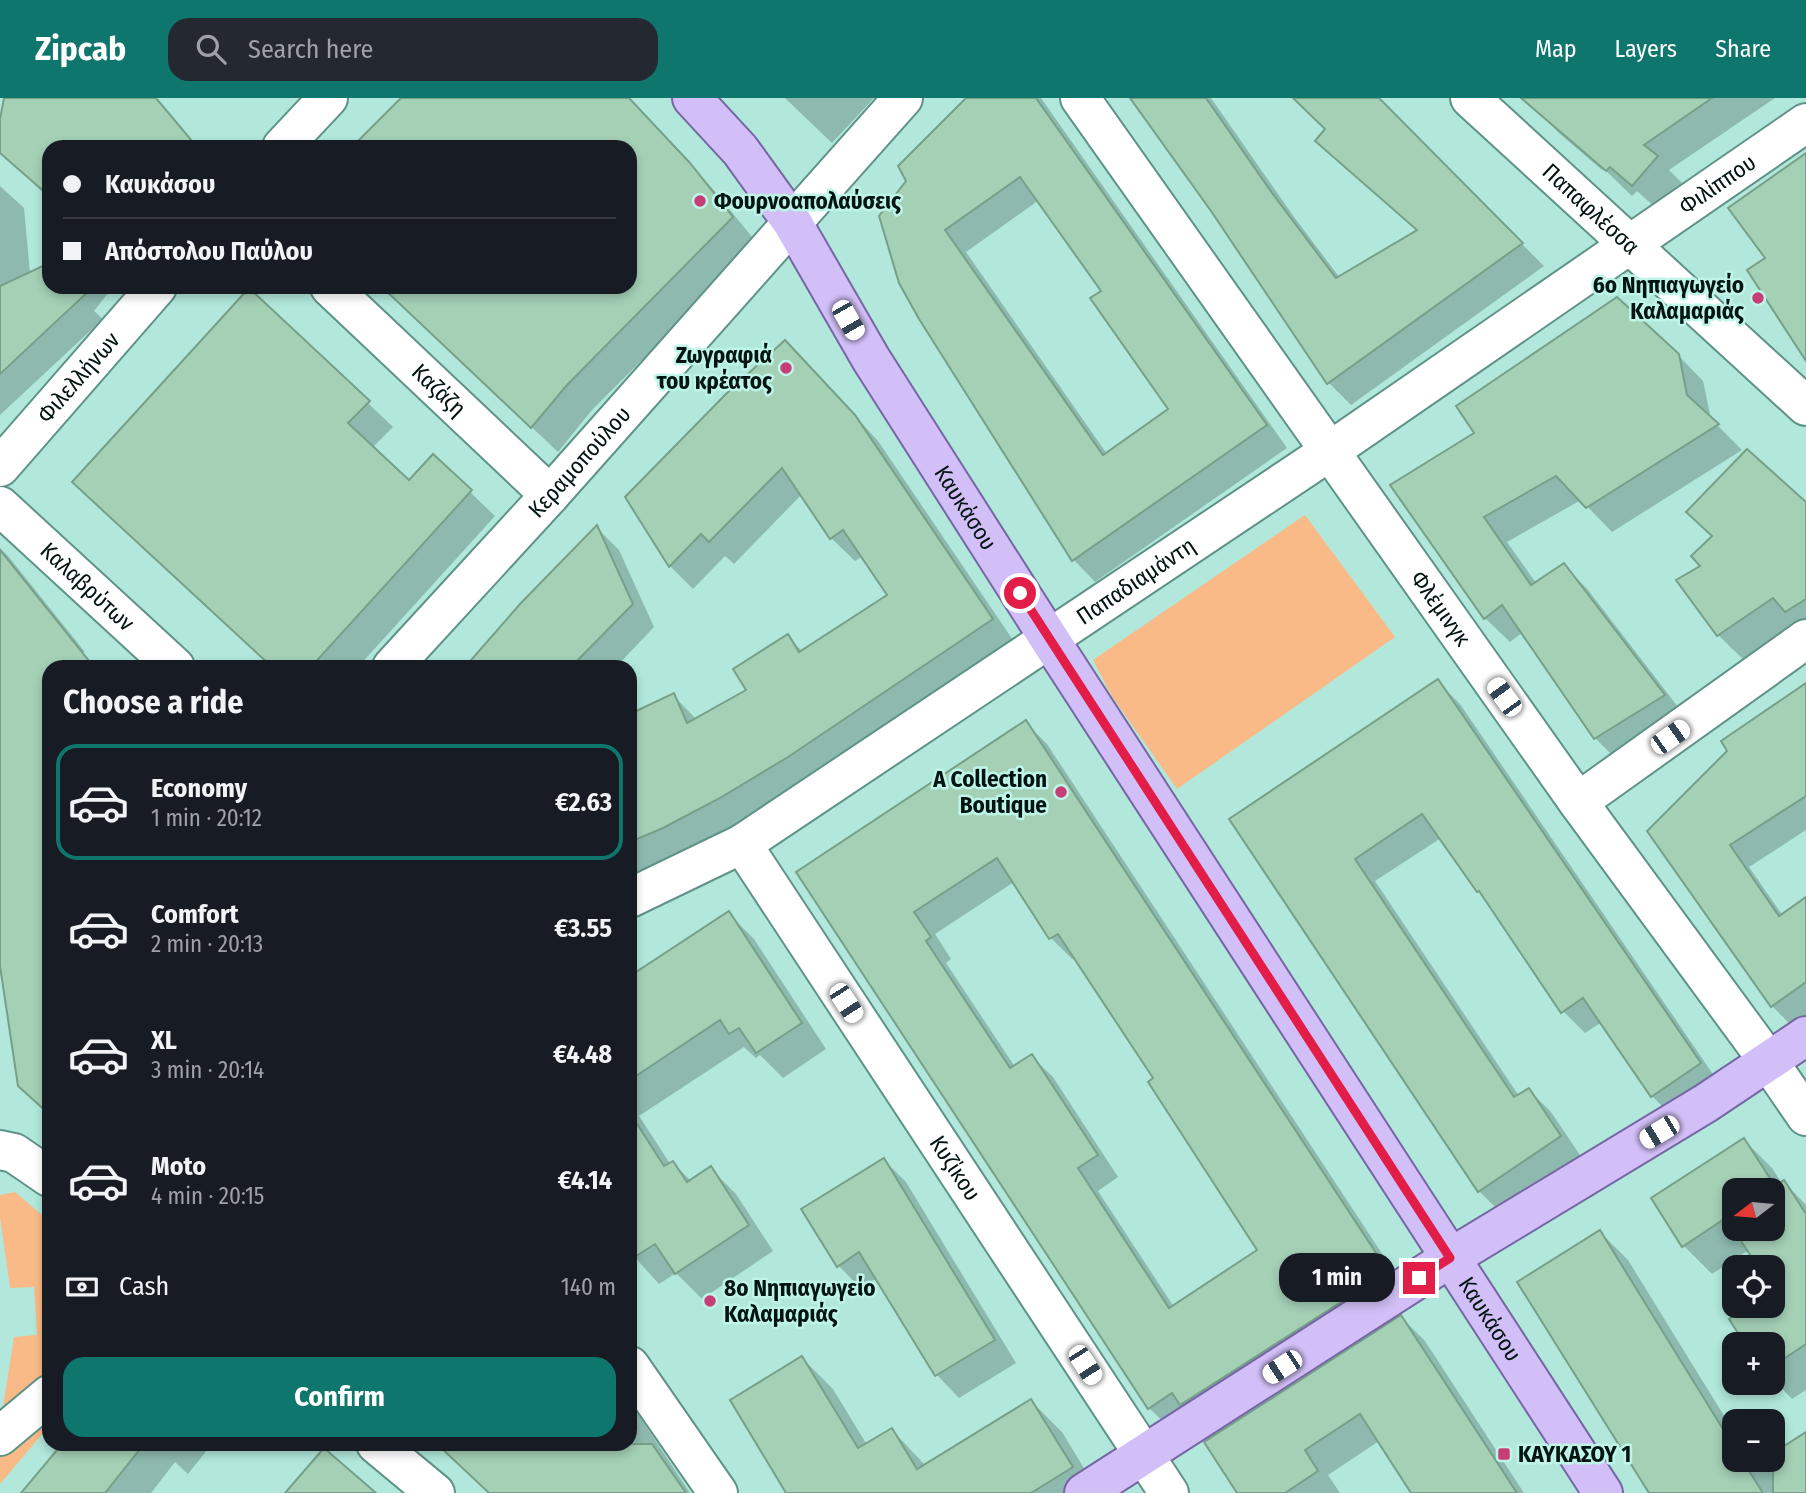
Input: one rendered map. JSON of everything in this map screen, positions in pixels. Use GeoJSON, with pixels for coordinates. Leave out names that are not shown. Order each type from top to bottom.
{"type":"FeatureCollection","features":[{"type":"Feature","properties":{"kind":"main road","name":"Καυκάσου"},"geometry":{"type":"LineString","coordinates":[[692,98],[740,150],[792,222],[871,359],[1050,640],[1603,1493]]}},
{"type":"Feature","properties":{"kind":"main road"},"geometry":{"type":"LineString","coordinates":[[1084,1493],[1450,1258],[1706,1103],[1806,1036]]}},
{"type":"Feature","properties":{"kind":"street"},"geometry":{"type":"LineString","coordinates":[[289,140],[328,98]]}},
{"type":"Feature","properties":{"kind":"street","name":"Κεραμοπούλου"},"geometry":{"type":"LineString","coordinates":[[398,660],[550,495],[903,98]]}},
{"type":"Feature","properties":{"kind":"street","name":"Φλέμινγκ"},"geometry":{"type":"LineString","coordinates":[[1080,98],[1578,802],[1806,1116]]}},
{"type":"Feature","properties":{"kind":"street","name":"Παπαφλέσσα"},"geometry":{"type":"LineString","coordinates":[[1470,98],[1806,406]]}},
{"type":"Feature","properties":{"kind":"street","name":"Φιλίππου"},"geometry":{"type":"LineString","coordinates":[[1629,243],[1806,123]]}},
{"type":"Feature","properties":{"kind":"street","name":"Παπαδιαμάντη"},"geometry":{"type":"LineString","coordinates":[[637,895],[742,844],[1330,451],[1629,243]]}},
{"type":"Feature","properties":{"kind":"street","name":"Φιλελλήνων"},"geometry":{"type":"LineString","coordinates":[[0,467],[151,294]]}},
{"type":"Feature","properties":{"kind":"street","name":"Καζάζη"},"geometry":{"type":"LineString","coordinates":[[337,294],[550,495]]}},
{"type":"Feature","properties":{"kind":"street","name":"Καλαβρύτων"},"geometry":{"type":"LineString","coordinates":[[0,506],[167,660]]}},
{"type":"Feature","properties":{"kind":"street"},"geometry":{"type":"LineString","coordinates":[[1578,802],[1806,639]]}},
{"type":"Feature","properties":{"kind":"street","name":"Κυζίκου"},"geometry":{"type":"LineString","coordinates":[[742,844],[1169,1493]]}},
{"type":"Feature","properties":{"kind":"street"},"geometry":{"type":"LineString","coordinates":[[0,1150],[14,1153],[42,1172]]}},
{"type":"Feature","properties":{"kind":"street"},"geometry":{"type":"LineString","coordinates":[[637,1376],[718,1493]]}},
{"type":"Feature","properties":{"kind":"street"},"geometry":{"type":"LineString","coordinates":[[0,1436],[42,1401]]}},
{"type":"Feature","properties":{"kind":"street"},"geometry":{"type":"LineString","coordinates":[[384,1451],[435,1493]]}},
{"type":"Feature","properties":{"kind":"shaded area"},"geometry":{"type":"Polygon","coordinates":[[[1305,515],[1395,637],[1177,789],[1111,695],[1093,660],[1305,515]]]}},
{"type":"Feature","properties":{"kind":"shaded area"},"geometry":{"type":"Polygon","coordinates":[[[15,1192],[42,1215],[42,1434],[0,1484],[0,1426],[14,1337],[37,1335],[34,1287],[10,1288],[0,1217],[0,1195],[15,1192]]]}},
{"type":"Feature","properties":{"kind":"building"},"geometry":{"type":"Polygon","coordinates":[[[4,98],[156,98],[191,140],[42,140],[42,190],[0,153],[0,119],[4,98]]]}},
{"type":"Feature","properties":{"kind":"building"},"geometry":{"type":"Polygon","coordinates":[[[401,98],[629,98],[690,163],[733,217],[567,385],[531,428],[389,294],[637,294],[637,140],[359,140],[401,98]]]}},
{"type":"Feature","properties":{"kind":"building"},"geometry":{"type":"Polygon","coordinates":[[[966,98],[1036,98],[1267,425],[1072,561],[899,283],[879,216],[906,181],[898,166],[966,98]],[[1020,177],[945,230],[1103,455],[1168,409],[1090,298],[1101,291],[1020,177]]]}},
{"type":"Feature","properties":{"kind":"building"},"geometry":{"type":"Polygon","coordinates":[[[1130,98],[1206,98],[1272,193],[1336,278],[1417,230],[1315,141],[1325,129],[1293,98],[1379,98],[1523,243],[1327,384],[1211,211],[1130,98]]]}},
{"type":"Feature","properties":{"kind":"building"},"geometry":{"type":"Polygon","coordinates":[[[1521,98],[1712,98],[1644,145],[1658,156],[1632,186],[1610,167],[1606,171],[1521,98]]]}},
{"type":"Feature","properties":{"kind":"building"},"geometry":{"type":"Polygon","coordinates":[[[1806,153],[1806,361],[1747,270],[1765,258],[1728,208],[1806,153]]]}},
{"type":"Feature","properties":{"kind":"building"},"geometry":{"type":"Polygon","coordinates":[[[42,266],[42,294],[86,294],[0,374],[0,286],[42,266]]]}},
{"type":"Feature","properties":{"kind":"building"},"geometry":{"type":"Polygon","coordinates":[[[244,294],[255,294],[370,401],[348,423],[409,480],[433,454],[472,490],[317,660],[264,660],[72,482],[244,294]]]}},
{"type":"Feature","properties":{"kind":"building"},"geometry":{"type":"Polygon","coordinates":[[[1617,297],[1679,354],[1687,395],[1719,424],[1586,508],[1556,476],[1484,517],[1531,585],[1564,563],[1665,695],[1594,739],[1502,605],[1484,619],[1390,485],[1474,433],[1456,406],[1617,297]]]}},
{"type":"Feature","properties":{"kind":"building"},"geometry":{"type":"Polygon","coordinates":[[[785,340],[855,415],[993,619],[788,757],[720,798],[637,839],[637,711],[674,693],[687,723],[746,690],[733,669],[788,634],[799,652],[887,595],[843,530],[830,539],[782,468],[709,542],[701,534],[669,567],[625,497],[726,394],[785,340]]]}},
{"type":"Feature","properties":{"kind":"building"},"geometry":{"type":"Polygon","coordinates":[[[1747,449],[1806,502],[1806,599],[1785,612],[1773,598],[1717,636],[1676,580],[1700,566],[1691,556],[1712,536],[1686,512],[1747,449]]]}},
{"type":"Feature","properties":{"kind":"building"},"geometry":{"type":"Polygon","coordinates":[[[597,525],[633,604],[578,660],[471,660],[520,604],[597,525]]]}},
{"type":"Feature","properties":{"kind":"building"},"geometry":{"type":"Polygon","coordinates":[[[0,550],[88,660],[42,660],[42,1108],[18,1086],[0,966],[0,550]]]}},
{"type":"Feature","properties":{"kind":"building"},"geometry":{"type":"Polygon","coordinates":[[[1438,679],[1701,1063],[1651,1097],[1583,998],[1561,1013],[1479,891],[1477,892],[1422,814],[1355,859],[1514,1097],[1529,1088],[1561,1136],[1478,1192],[1229,819],[1438,679]]]}},
{"type":"Feature","properties":{"kind":"building"},"geometry":{"type":"Polygon","coordinates":[[[1806,683],[1806,796],[1730,845],[1779,916],[1806,897],[1806,982],[1771,1007],[1647,831],[1727,751],[1721,741],[1806,683]]]}},
{"type":"Feature","properties":{"kind":"building"},"geometry":{"type":"Polygon","coordinates":[[[1026,720],[1380,1259],[1369,1266],[1377,1279],[1180,1405],[1172,1393],[1148,1409],[796,872],[1026,720]],[[997,858],[914,912],[931,937],[926,941],[1010,1068],[1032,1054],[1098,1155],[1078,1168],[1169,1308],[1257,1250],[1148,1082],[1153,1078],[1058,934],[1049,939],[997,858]]]}},
{"type":"Feature","properties":{"kind":"building"},"geometry":{"type":"Polygon","coordinates":[[[729,911],[802,1023],[756,1053],[739,1028],[729,1034],[720,1020],[637,1075],[637,971],[729,911]]]}},
{"type":"Feature","properties":{"kind":"building"},"geometry":{"type":"Polygon","coordinates":[[[637,1124],[664,1166],[673,1161],[687,1182],[711,1166],[749,1225],[675,1274],[655,1244],[637,1256],[637,1124]]]}},
{"type":"Feature","properties":{"kind":"building"},"geometry":{"type":"Polygon","coordinates":[[[1744,1138],[1770,1178],[1722,1178],[1722,1221],[1682,1247],[1651,1198],[1744,1138]]]}},
{"type":"Feature","properties":{"kind":"building"},"geometry":{"type":"Polygon","coordinates":[[[884,1158],[995,1340],[935,1376],[859,1252],[837,1267],[801,1209],[884,1158]]]}},
{"type":"Feature","properties":{"kind":"building"},"geometry":{"type":"Polygon","coordinates":[[[1785,1182],[1806,1214],[1806,1344],[1785,1358],[1785,1332],[1737,1332],[1729,1319],[1785,1318],[1785,1255],[1750,1255],[1741,1241],[1785,1241],[1785,1182]]]}},
{"type":"Feature","properties":{"kind":"building"},"geometry":{"type":"Polygon","coordinates":[[[1600,1230],[1722,1428],[1722,1472],[1750,1472],[1763,1493],[1649,1493],[1517,1282],[1600,1230]]]}},
{"type":"Feature","properties":{"kind":"building"},"geometry":{"type":"Polygon","coordinates":[[[1401,1315],[1517,1493],[1411,1493],[1360,1414],[1305,1450],[1318,1471],[1285,1493],[1237,1493],[1204,1442],[1401,1315]]]}},
{"type":"Feature","properties":{"kind":"building"},"geometry":{"type":"Polygon","coordinates":[[[802,1356],[858,1448],[892,1428],[917,1469],[1031,1399],[1073,1467],[1031,1493],[786,1493],[730,1400],[802,1356]]]}},
{"type":"Feature","properties":{"kind":"building"},"geometry":{"type":"Polygon","coordinates":[[[1806,1432],[1806,1493],[1773,1493],[1773,1472],[1785,1472],[1785,1445],[1806,1432]]]}},
{"type":"Feature","properties":{"kind":"building"},"geometry":{"type":"Polygon","coordinates":[[[637,1444],[652,1444],[686,1493],[489,1493],[444,1451],[637,1451],[637,1444]]]}},
{"type":"Feature","properties":{"kind":"building"},"geometry":{"type":"Polygon","coordinates":[[[56,1451],[138,1451],[105,1493],[21,1493],[56,1451]]]}},
{"type":"Feature","properties":{"kind":"building"},"geometry":{"type":"Polygon","coordinates":[[[321,1451],[327,1451],[376,1493],[285,1493],[321,1451]]]}},
{"type":"Feature","properties":{"kind":"place","name":"Φουρνοαπολαύσεις"},"geometry":{"type":"Point","coordinates":[700,201]}},
{"type":"Feature","properties":{"kind":"place","name":"6ο Νηπιαγωγείο Καλαμαριάς"},"geometry":{"type":"Point","coordinates":[1758,298]}},
{"type":"Feature","properties":{"kind":"place","name":"Ζωγραφιά του κρέατος"},"geometry":{"type":"Point","coordinates":[786,368]}},
{"type":"Feature","properties":{"kind":"place","name":"A Collection Boutique"},"geometry":{"type":"Point","coordinates":[1061,792]}},
{"type":"Feature","properties":{"kind":"place","name":"8ο Νηπιαγωγείο Καλαμαριάς"},"geometry":{"type":"Point","coordinates":[710,1301]}},
{"type":"Feature","properties":{"kind":"place","name":"ΚΑΥΚΑΣΟΥ 1"},"geometry":{"type":"Point","coordinates":[1504,1454]}},
{"type":"Feature","properties":{"kind":"route"},"geometry":{"type":"LineString","coordinates":[[1020,593],[1450,1258],[1419,1278]]}}]}
